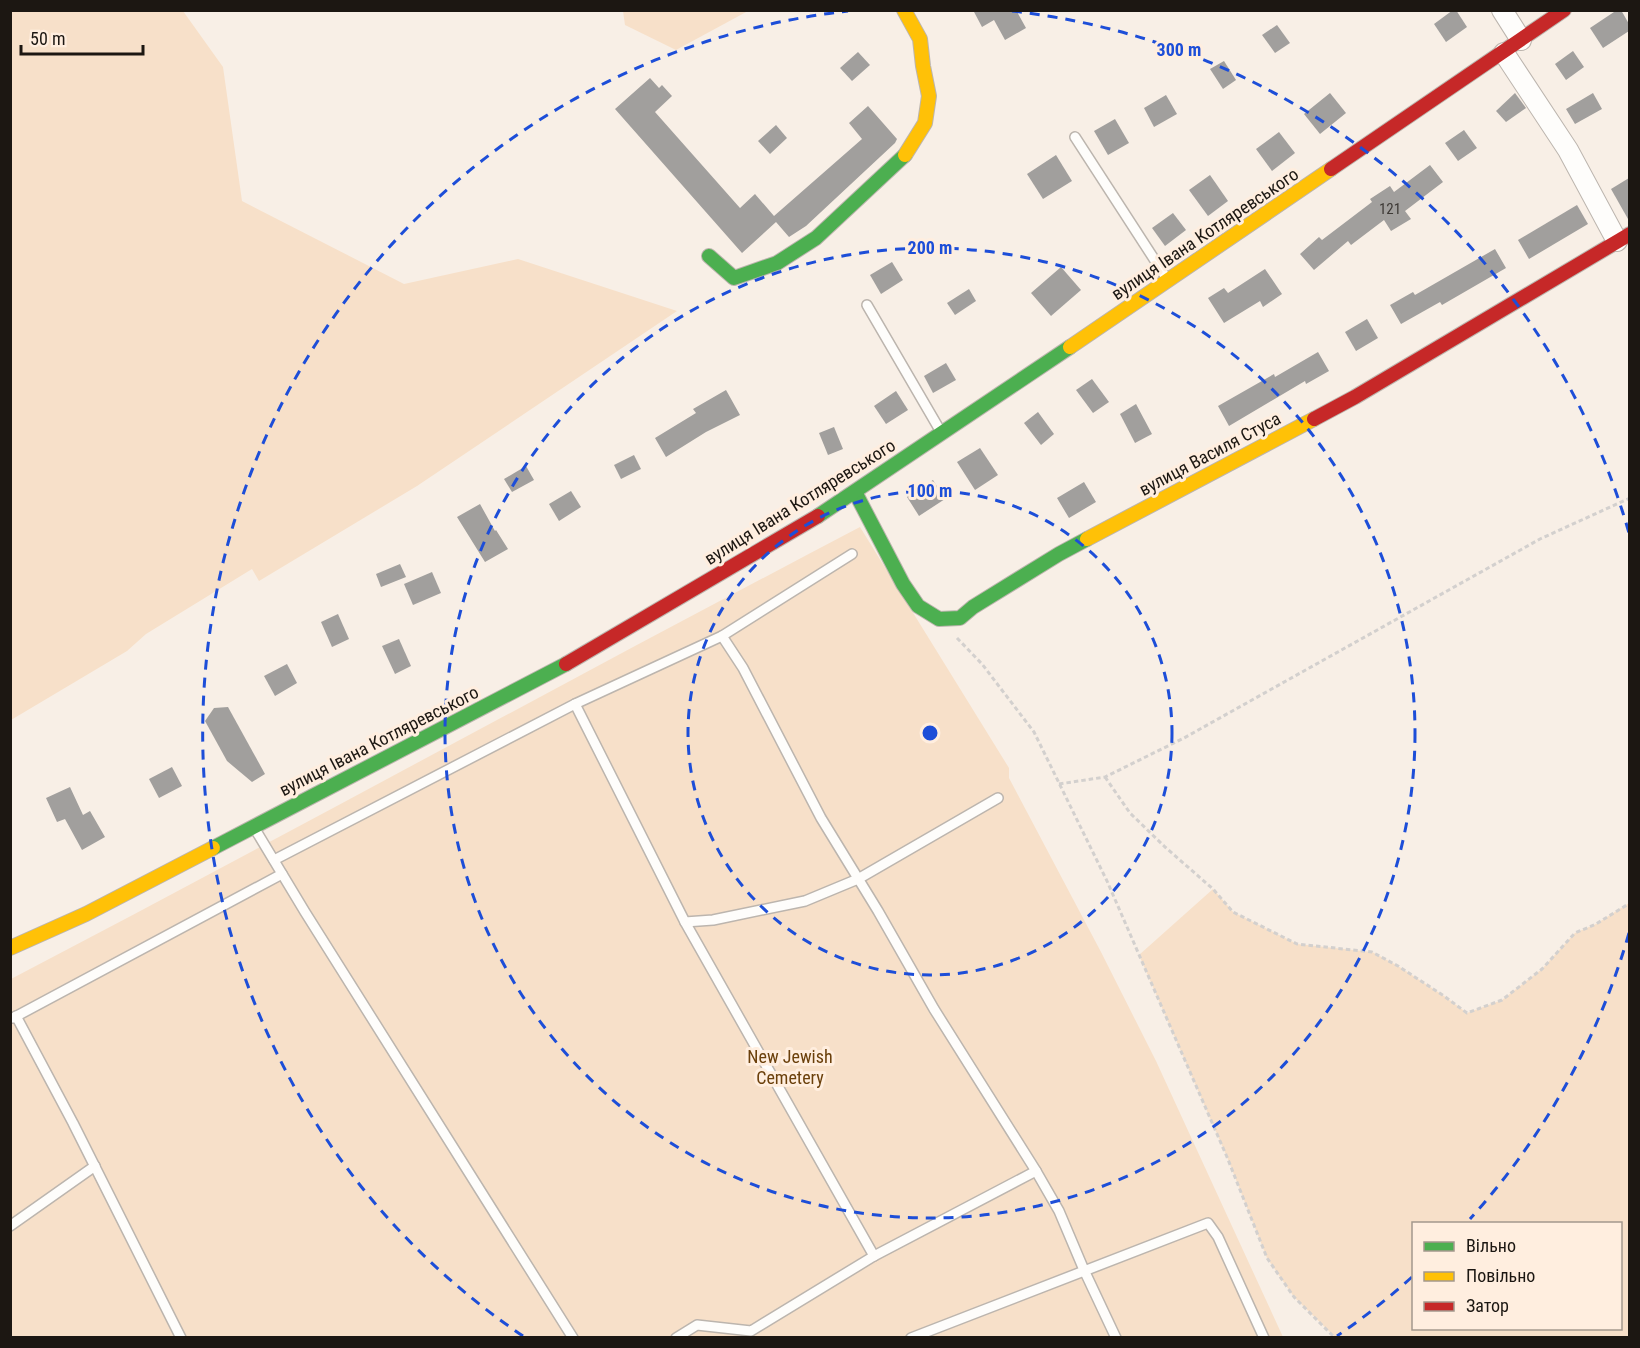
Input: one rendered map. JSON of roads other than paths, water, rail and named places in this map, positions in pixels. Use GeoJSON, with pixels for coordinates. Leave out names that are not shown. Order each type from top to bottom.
{"type":"FeatureCollection","features":[{"type":"Feature","properties":{"kind":"street"},"geometry":{"type":"LineString","coordinates":[[709,256],[734,278],[777,263],[816,238],[907,153],[925,123],[928,96],[920,39],[904,10]]}},
{"type":"Feature","properties":{"kind":"street"},"geometry":{"type":"LineString","coordinates":[[1502,10],[1521,40]]}},
{"type":"Feature","properties":{"kind":"street","name":"вулиця Івана Котляревського"},"geometry":{"type":"LineString","coordinates":[[10,948],[86,914],[559,668],[804,525],[1168,281],[1564,10]]}},
{"type":"Feature","properties":{"kind":"street"},"geometry":{"type":"LineString","coordinates":[[1504,53],[1623,238]]}},
{"type":"Feature","properties":{"kind":"street","name":"вулиця Василя Стуса"},"geometry":{"type":"LineString","coordinates":[[855,492],[903,584],[918,606],[939,619],[960,618],[973,607],[1059,554],[1355,397],[1623,238]]}},
{"type":"Feature","properties":{"kind":"lane"},"geometry":{"type":"LineString","coordinates":[[1076,137],[1168,281]]}},
{"type":"Feature","properties":{"kind":"lane"},"geometry":{"type":"LineString","coordinates":[[867,305],[942,434]]}},
{"type":"Feature","properties":{"kind":"lane"},"geometry":{"type":"LineString","coordinates":[[274,860],[575,704],[722,636],[852,554]]}},
{"type":"Feature","properties":{"kind":"lane"},"geometry":{"type":"LineString","coordinates":[[722,636],[743,668],[821,818],[934,1010],[1059,1210],[1116,1338]]}},
{"type":"Feature","properties":{"kind":"lane"},"geometry":{"type":"LineString","coordinates":[[575,704],[686,922],[874,1256]]}},
{"type":"Feature","properties":{"kind":"lane"},"geometry":{"type":"LineString","coordinates":[[686,922],[713,920],[805,902],[858,879],[998,798]]}},
{"type":"Feature","properties":{"kind":"lane"},"geometry":{"type":"LineString","coordinates":[[253,826],[573,1338]]}},
{"type":"Feature","properties":{"kind":"lane"},"geometry":{"type":"LineString","coordinates":[[178,1336],[94,1166],[13,1018],[282,874]]}},
{"type":"Feature","properties":{"kind":"lane"},"geometry":{"type":"LineString","coordinates":[[10,1226],[94,1166]]}},
{"type":"Feature","properties":{"kind":"lane"},"geometry":{"type":"LineString","coordinates":[[676,1338],[697,1325],[751,1331],[874,1256],[1036,1171]]}},
{"type":"Feature","properties":{"kind":"lane"},"geometry":{"type":"LineString","coordinates":[[911,1338],[1208,1223],[1218,1237],[1264,1338]]}},
{"type":"Feature","properties":{"kind":"park label","name":"New Jewish Cemetery"},"geometry":{"type":"Point","coordinates":[790,1067]}}]}
